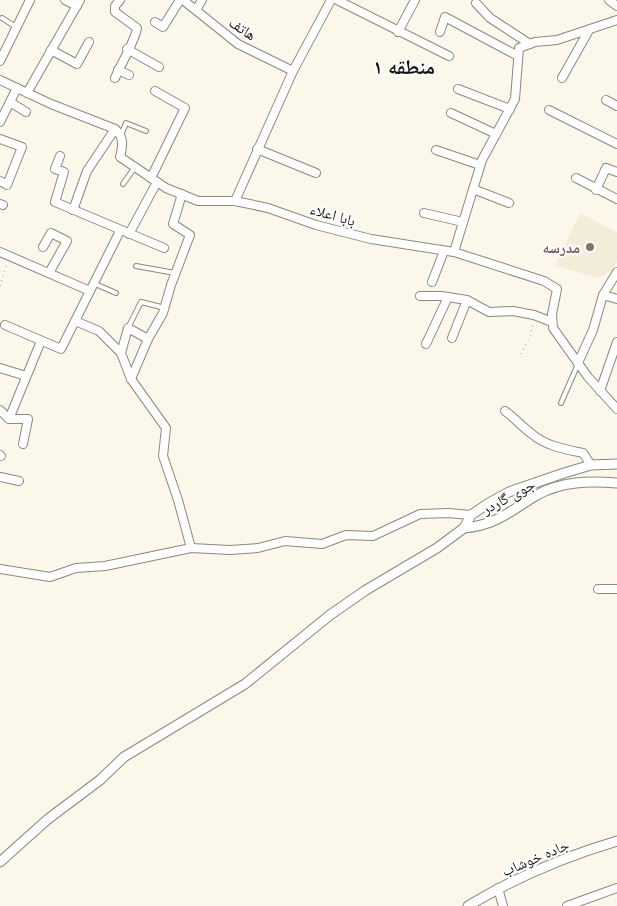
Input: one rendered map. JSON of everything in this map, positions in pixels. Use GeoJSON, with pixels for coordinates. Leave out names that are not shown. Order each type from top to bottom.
{"type":"FeatureCollection","features":[{"type":"Feature","properties":{"kind":"street"},"geometry":{"type":"LineString","coordinates":[[0,61],[30,0]]}},
{"type":"Feature","properties":{"kind":"street"},"geometry":{"type":"LineString","coordinates":[[27,93],[78,3],[64,0]]}},
{"type":"Feature","properties":{"kind":"street"},"geometry":{"type":"LineString","coordinates":[[115,78],[128,49],[137,35],[137,28],[115,12],[115,6],[120,0]]}},
{"type":"Feature","properties":{"kind":"street"},"geometry":{"type":"LineString","coordinates":[[155,22],[163,27],[182,0]]}},
{"type":"Feature","properties":{"kind":"street","name":"هاتف"},"geometry":{"type":"LineString","coordinates":[[182,0],[238,44],[293,70]]}},
{"type":"Feature","properties":{"kind":"street"},"geometry":{"type":"LineString","coordinates":[[196,10],[202,0]]}},
{"type":"Feature","properties":{"kind":"street"},"geometry":{"type":"LineString","coordinates":[[234,201],[293,70],[331,0]]}},
{"type":"Feature","properties":{"kind":"street"},"geometry":{"type":"LineString","coordinates":[[337,0],[449,56]]}},
{"type":"Feature","properties":{"kind":"street"},"geometry":{"type":"LineString","coordinates":[[398,32],[414,0]]}},
{"type":"Feature","properties":{"kind":"street"},"geometry":{"type":"LineString","coordinates":[[609,0],[617,6]]}},
{"type":"Feature","properties":{"kind":"street"},"geometry":{"type":"LineString","coordinates":[[476,3],[490,18],[530,44]]}},
{"type":"Feature","properties":{"kind":"street"},"geometry":{"type":"LineString","coordinates":[[440,32],[446,17],[518,56]]}},
{"type":"Feature","properties":{"kind":"street"},"geometry":{"type":"LineString","coordinates":[[454,252],[480,165],[516,99],[519,48],[530,44],[557,40],[617,20]]}},
{"type":"Feature","properties":{"kind":"street"},"geometry":{"type":"LineString","coordinates":[[562,78],[589,30]]}},
{"type":"Feature","properties":{"kind":"street"},"geometry":{"type":"LineString","coordinates":[[51,50],[77,64],[89,42]]}},
{"type":"Feature","properties":{"kind":"street"},"geometry":{"type":"LineString","coordinates":[[128,49],[160,67]]}},
{"type":"Feature","properties":{"kind":"street"},"geometry":{"type":"LineString","coordinates":[[118,70],[129,75]]}},
{"type":"Feature","properties":{"kind":"street"},"geometry":{"type":"LineString","coordinates":[[0,80],[118,132],[87,171],[73,210]]}},
{"type":"Feature","properties":{"kind":"street"},"geometry":{"type":"LineString","coordinates":[[1,120],[17,88]]}},
{"type":"Feature","properties":{"kind":"street"},"geometry":{"type":"LineString","coordinates":[[458,89],[510,109]]}},
{"type":"Feature","properties":{"kind":"street"},"geometry":{"type":"LineString","coordinates":[[129,234],[185,108],[155,91]]}},
{"type":"Feature","properties":{"kind":"street"},"geometry":{"type":"LineString","coordinates":[[606,100],[617,106]]}},
{"type":"Feature","properties":{"kind":"street"},"geometry":{"type":"LineString","coordinates":[[10,102],[26,112]]}},
{"type":"Feature","properties":{"kind":"street"},"geometry":{"type":"LineString","coordinates":[[549,110],[616,142]]}},
{"type":"Feature","properties":{"kind":"street"},"geometry":{"type":"LineString","coordinates":[[451,113],[496,134]]}},
{"type":"Feature","properties":{"kind":"street","name":"بابا اعلاء"},"geometry":{"type":"LineString","coordinates":[[118,132],[123,145],[120,157],[154,180],[198,201],[234,201],[268,208],[316,225],[371,239],[454,252],[544,281],[558,290],[552,322]]}},
{"type":"Feature","properties":{"kind":"street"},"geometry":{"type":"LineString","coordinates":[[0,139],[22,147],[7,186],[0,180]]}},
{"type":"Feature","properties":{"kind":"street"},"geometry":{"type":"LineString","coordinates":[[257,149],[316,174]]}},
{"type":"Feature","properties":{"kind":"street"},"geometry":{"type":"LineString","coordinates":[[436,150],[480,165]]}},
{"type":"Feature","properties":{"kind":"street"},"geometry":{"type":"LineString","coordinates":[[60,156],[55,169],[64,172],[55,202],[164,248]]}},
{"type":"Feature","properties":{"kind":"street"},"geometry":{"type":"LineString","coordinates":[[596,190],[606,168],[617,172]]}},
{"type":"Feature","properties":{"kind":"street"},"geometry":{"type":"LineString","coordinates":[[576,178],[596,190],[617,199]]}},
{"type":"Feature","properties":{"kind":"street"},"geometry":{"type":"LineString","coordinates":[[473,189],[509,203]]}},
{"type":"Feature","properties":{"kind":"street"},"geometry":{"type":"LineString","coordinates":[[131,379],[148,339],[165,308],[175,273],[190,236],[172,224],[182,194]]}},
{"type":"Feature","properties":{"kind":"street"},"geometry":{"type":"LineString","coordinates":[[424,213],[463,222]]}},
{"type":"Feature","properties":{"kind":"street"},"geometry":{"type":"LineString","coordinates":[[6,325],[61,349],[120,231]]}},
{"type":"Feature","properties":{"kind":"street"},"geometry":{"type":"LineString","coordinates":[[42,247],[51,233],[67,241],[49,273]]}},
{"type":"Feature","properties":{"kind":"street"},"geometry":{"type":"LineString","coordinates":[[432,282],[444,251]]}},
{"type":"Feature","properties":{"kind":"street"},"geometry":{"type":"LineString","coordinates":[[0,252],[49,273],[92,287]]}},
{"type":"Feature","properties":{"kind":"street"},"geometry":{"type":"LineString","coordinates":[[578,363],[593,330],[603,295],[617,272]]}},
{"type":"Feature","properties":{"kind":"street"},"geometry":{"type":"LineString","coordinates":[[603,295],[617,299]]}},
{"type":"Feature","properties":{"kind":"street"},"geometry":{"type":"LineString","coordinates":[[420,296],[467,300],[488,312],[513,312],[534,315],[552,322],[553,328],[578,363],[617,409]]}},
{"type":"Feature","properties":{"kind":"street"},"geometry":{"type":"LineString","coordinates":[[426,344],[448,297]]}},
{"type":"Feature","properties":{"kind":"street"},"geometry":{"type":"LineString","coordinates":[[452,338],[467,300]]}},
{"type":"Feature","properties":{"kind":"street"},"geometry":{"type":"LineString","coordinates":[[74,321],[99,331],[120,353],[131,379],[166,428],[163,456],[178,500],[191,548]]}},
{"type":"Feature","properties":{"kind":"street"},"geometry":{"type":"LineString","coordinates":[[120,353],[128,328],[148,339]]}},
{"type":"Feature","properties":{"kind":"street"},"geometry":{"type":"LineString","coordinates":[[9,419],[41,341]]}},
{"type":"Feature","properties":{"kind":"street"},"geometry":{"type":"LineString","coordinates":[[600,391],[617,342]]}},
{"type":"Feature","properties":{"kind":"street"},"geometry":{"type":"LineString","coordinates":[[0,368],[26,376]]}},
{"type":"Feature","properties":{"kind":"street"},"geometry":{"type":"LineString","coordinates":[[0,410],[9,419],[28,419],[23,444]]}},
{"type":"Feature","properties":{"kind":"street"},"geometry":{"type":"LineString","coordinates":[[505,411],[517,419],[532,434],[551,446],[583,453],[590,465],[595,481]]}},
{"type":"Feature","properties":{"kind":"street","name":"جوی گاردر"},"geometry":{"type":"LineString","coordinates":[[464,528],[471,515],[509,492],[590,465],[617,464]]}},
{"type":"Feature","properties":{"kind":"street"},"geometry":{"type":"LineString","coordinates":[[0,478],[19,481]]}},
{"type":"Feature","properties":{"kind":"street","name":"جوی گاردر"},"geometry":{"type":"LineString","coordinates":[[464,528],[479,527],[500,520],[538,495],[565,484],[595,481],[617,483]]}},
{"type":"Feature","properties":{"kind":"street"},"geometry":{"type":"LineString","coordinates":[[0,570],[50,577],[76,568],[105,566],[191,548],[230,550],[258,548],[284,542],[322,544],[346,535],[373,536],[420,514],[448,513],[471,515]]}},
{"type":"Feature","properties":{"kind":"street"},"geometry":{"type":"LineString","coordinates":[[0,862],[48,819],[100,780],[124,757],[246,684],[330,615],[366,590],[437,548],[464,528]]}},
{"type":"Feature","properties":{"kind":"street"},"geometry":{"type":"LineString","coordinates":[[598,588],[617,588]]}},
{"type":"Feature","properties":{"kind":"street","name":"جاده خوشاب"},"geometry":{"type":"LineString","coordinates":[[468,906],[498,888],[578,853],[617,841]]}},
{"type":"Feature","properties":{"kind":"street"},"geometry":{"type":"LineString","coordinates":[[498,888],[503,906]]}},
{"type":"Feature","properties":{"kind":"street"},"geometry":{"type":"LineString","coordinates":[[567,906],[617,888]]}},
{"type":"Feature","properties":{"kind":"lane"},"geometry":{"type":"LineString","coordinates":[[2,18],[16,27]]}},
{"type":"Feature","properties":{"kind":"lane"},"geometry":{"type":"LineString","coordinates":[[118,132],[126,123],[146,131]]}},
{"type":"Feature","properties":{"kind":"lane"},"geometry":{"type":"LineString","coordinates":[[123,184],[135,167]]}},
{"type":"Feature","properties":{"kind":"lane"},"geometry":{"type":"LineString","coordinates":[[136,266],[175,273]]}},
{"type":"Feature","properties":{"kind":"lane"},"geometry":{"type":"LineString","coordinates":[[92,287],[116,293]]}},
{"type":"Feature","properties":{"kind":"lane"},"geometry":{"type":"LineString","coordinates":[[128,328],[142,302],[165,308]]}},
{"type":"Feature","properties":{"kind":"lane"},"geometry":{"type":"LineString","coordinates":[[561,403],[578,363]]}},
{"type":"Feature","properties":{"kind":"path"},"geometry":{"type":"LineString","coordinates":[[0,286],[10,256]]}},
{"type":"Feature","properties":{"kind":"path"},"geometry":{"type":"LineString","coordinates":[[521,354],[530,336],[534,315]]}},
{"type":"Feature","properties":{"kind":"shaded area","name":"مدرسه"},"geometry":{"type":"Polygon","coordinates":[[[580,213],[617,232],[617,261],[613,270],[599,278],[555,266],[580,213]]]}},
{"type":"Feature","properties":{"kind":"place","name":"مدرسه"},"geometry":{"type":"Point","coordinates":[590,247]}},
{"type":"Feature","properties":{"kind":"district","name":"منطقه ۱"},"geometry":{"type":"Point","coordinates":[404,66]}}]}
